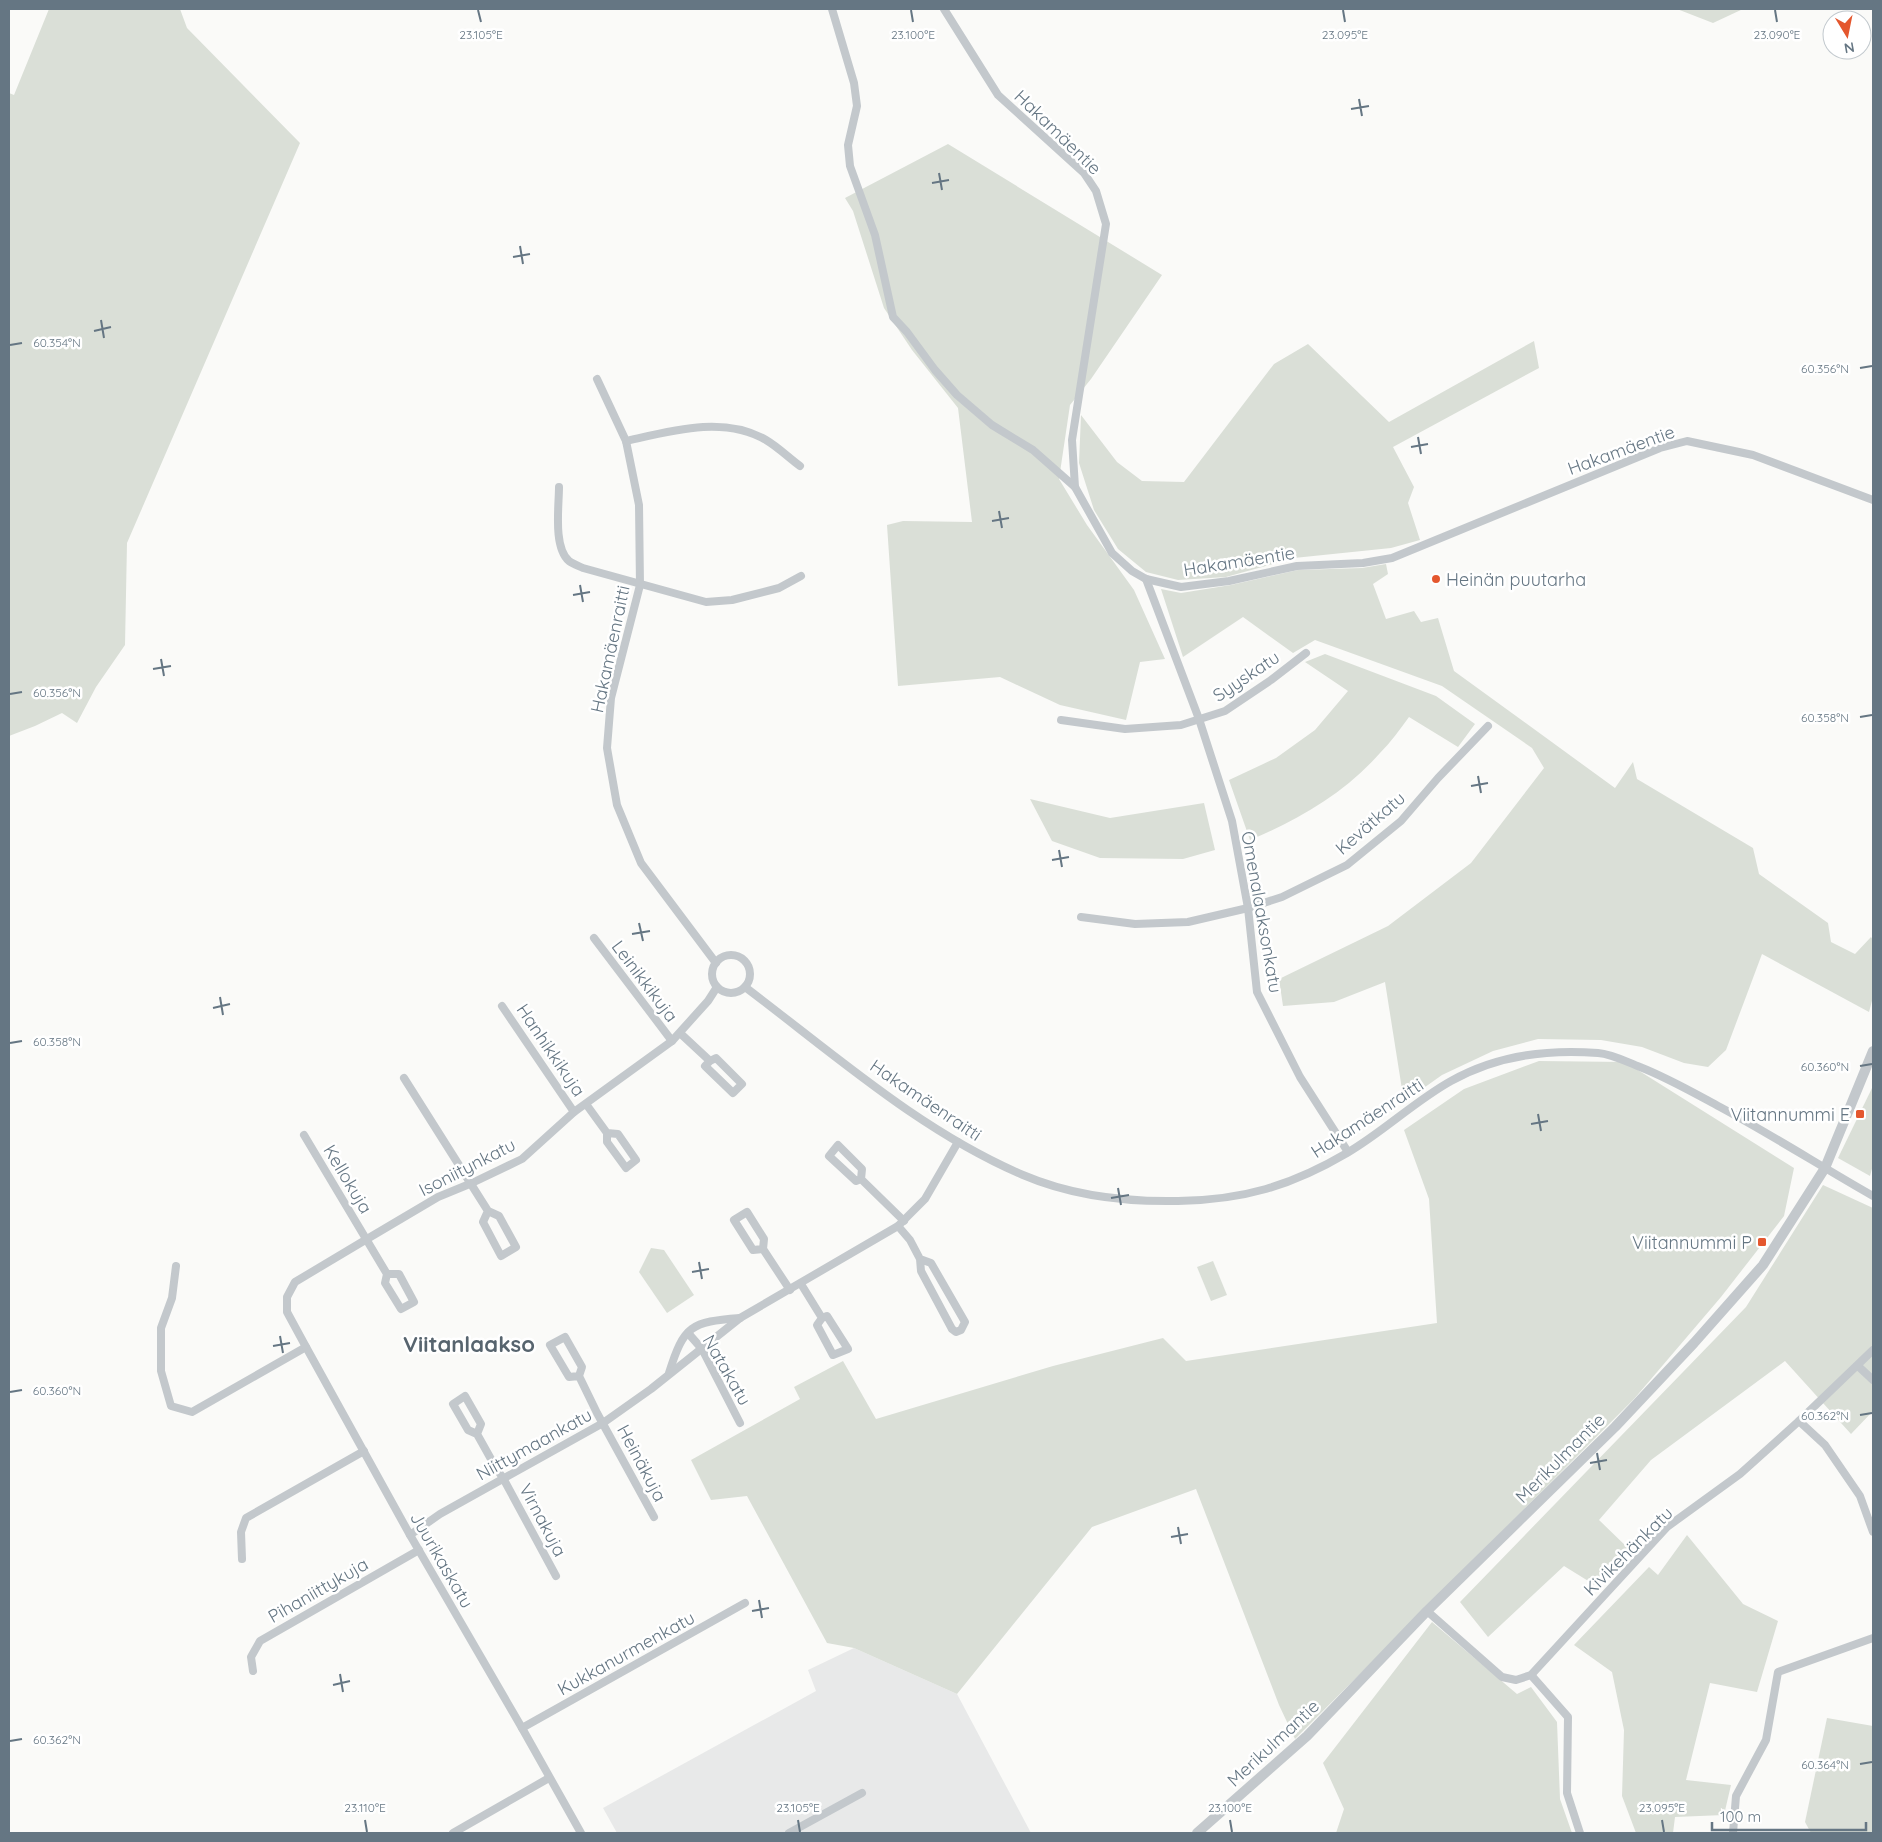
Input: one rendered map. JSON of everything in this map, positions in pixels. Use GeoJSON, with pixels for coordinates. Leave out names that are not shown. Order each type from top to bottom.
{"type":"FeatureCollection","features":[{"type":"Feature","properties":{"kind":"street"},"geometry":{"type":"LineString","coordinates":[[832,9],[854,83],[857,106],[848,145],[850,166],[875,235],[893,317],[908,332],[957,395],[992,426],[1033,450],[1075,487]]}},
{"type":"Feature","properties":{"kind":"street","name":"Hakamäentie"},"geometry":{"type":"LineString","coordinates":[[944,9],[998,95],[1084,173],[1096,191],[1106,224],[1072,440],[1075,487],[1112,553],[1132,571],[1146,579],[1181,587],[1229,582],[1297,566],[1364,563],[1392,558],[1660,448],[1687,441],[1753,455],[1873,500]]}},
{"type":"Feature","properties":{"kind":"street","name":"Hakamäenraitti"},"geometry":{"type":"LineString","coordinates":[[597,379],[626,441],[639,504],[640,585],[612,698],[607,748],[617,806],[640,863],[716,963]]}},
{"type":"Feature","properties":{"kind":"street"},"geometry":{"type":"LineString","coordinates":[[626,441],[665,432],[707,426],[745,430],[766,440],[800,466]]}},
{"type":"Feature","properties":{"kind":"street"},"geometry":{"type":"LineString","coordinates":[[560,487],[558,534],[562,549],[568,560],[583,568],[706,602],[732,600],[779,588],[801,576]]}},
{"type":"Feature","properties":{"kind":"street","name":"Omenalaaksonkatu"},"geometry":{"type":"LineString","coordinates":[[1146,579],[1199,719],[1232,822],[1248,908],[1257,992],[1300,1077],[1348,1152]]}},
{"type":"Feature","properties":{"kind":"street","name":"Syyskatu"},"geometry":{"type":"LineString","coordinates":[[1061,720],[1125,729],[1181,725],[1225,711],[1271,680],[1306,653]]}},
{"type":"Feature","properties":{"kind":"street","name":"Kevätkatu"},"geometry":{"type":"LineString","coordinates":[[1081,917],[1134,924],[1188,922],[1248,908],[1282,897],[1347,865],[1401,821],[1438,778],[1488,726]]}},
{"type":"Feature","properties":{"kind":"street","name":"Leinikkikuja"},"geometry":{"type":"LineString","coordinates":[[594,938],[672,1041]]}},
{"type":"Feature","properties":{"kind":"street"},"geometry":{"type":"LineString","coordinates":[[726,956],[743,960],[750,970],[745,987],[734,993],[722,991],[717,987],[712,975],[716,963],[726,956]]}},
{"type":"Feature","properties":{"kind":"street","name":"Isoniitynkatu"},"geometry":{"type":"LineString","coordinates":[[287,1297],[295,1282],[438,1197],[522,1159],[574,1112],[681,1034],[717,987]]}},
{"type":"Feature","properties":{"kind":"street","name":"Hakamäenraitti"},"geometry":{"type":"LineString","coordinates":[[745,987],[895,1101],[958,1142],[1025,1176],[1062,1188],[1100,1197],[1143,1202],[1193,1201],[1229,1198],[1264,1191],[1296,1180],[1348,1152],[1451,1081],[1495,1061],[1539,1052],[1603,1053],[1664,1077],[1788,1144],[1825,1168]]}},
{"type":"Feature","properties":{"kind":"street","name":"Hanhikkikuja"},"geometry":{"type":"LineString","coordinates":[[502,1006],[574,1112]]}},
{"type":"Feature","properties":{"kind":"street"},"geometry":{"type":"LineString","coordinates":[[681,1034],[710,1061]]}},
{"type":"Feature","properties":{"kind":"street","name":"Merikulmantie"},"geometry":{"type":"LineString","coordinates":[[1198,1833],[1307,1736],[1427,1611],[1615,1427],[1694,1343],[1763,1265],[1825,1168],[1873,1051]]}},
{"type":"Feature","properties":{"kind":"street"},"geometry":{"type":"LineString","coordinates":[[716,1058],[742,1084],[732,1093],[705,1066],[710,1061],[716,1058]]}},
{"type":"Feature","properties":{"kind":"street"},"geometry":{"type":"LineString","coordinates":[[404,1078],[488,1211],[499,1216],[516,1247],[501,1256],[483,1222],[488,1211]]}},
{"type":"Feature","properties":{"kind":"street"},"geometry":{"type":"LineString","coordinates":[[586,1104],[607,1133],[607,1142],[626,1168],[636,1160],[618,1134],[607,1133]]}},
{"type":"Feature","properties":{"kind":"street","name":"Kellokuja"},"geometry":{"type":"LineString","coordinates":[[304,1135],[387,1274]]}},
{"type":"Feature","properties":{"kind":"street","name":"Niittymaankatu"},"geometry":{"type":"LineString","coordinates":[[410,1535],[440,1514],[603,1422],[651,1389],[740,1318],[901,1224],[924,1199],[958,1142]]}},
{"type":"Feature","properties":{"kind":"street"},"geometry":{"type":"LineString","coordinates":[[861,1179],[856,1181],[829,1156],[838,1145],[862,1169],[861,1179],[901,1224],[920,1260],[921,1271],[952,1329],[956,1332],[961,1330],[965,1322],[931,1263],[920,1260]]}},
{"type":"Feature","properties":{"kind":"street"},"geometry":{"type":"LineString","coordinates":[[1825,1168],[1873,1196]]}},
{"type":"Feature","properties":{"kind":"street"},"geometry":{"type":"LineString","coordinates":[[763,1249],[753,1250],[734,1220],[747,1212],[764,1239],[763,1249],[790,1290]]}},
{"type":"Feature","properties":{"kind":"street"},"geometry":{"type":"LineString","coordinates":[[176,1266],[172,1298],[161,1328],[160,1371],[171,1406],[192,1412],[306,1347]]}},
{"type":"Feature","properties":{"kind":"street"},"geometry":{"type":"LineString","coordinates":[[387,1274],[399,1274],[414,1302],[400,1309],[385,1283],[387,1274]]}},
{"type":"Feature","properties":{"kind":"street"},"geometry":{"type":"LineString","coordinates":[[801,1284],[822,1318]]}},
{"type":"Feature","properties":{"kind":"street"},"geometry":{"type":"LineString","coordinates":[[936,1300],[949,1294]]}},
{"type":"Feature","properties":{"kind":"street","name":"Juurikaskatu"},"geometry":{"type":"LineString","coordinates":[[287,1297],[287,1312],[306,1347],[410,1535],[581,1833]]}},
{"type":"Feature","properties":{"kind":"street"},"geometry":{"type":"LineString","coordinates":[[827,1316],[848,1349],[833,1355],[817,1325],[822,1318],[827,1316]]}},
{"type":"Feature","properties":{"kind":"street","name":"Niittymaankatu"},"geometry":{"type":"LineString","coordinates":[[669,1373],[676,1352],[688,1333],[698,1324],[710,1320],[740,1318]]}},
{"type":"Feature","properties":{"kind":"street","name":"Natakatu"},"geometry":{"type":"LineString","coordinates":[[688,1333],[702,1349],[740,1424]]}},
{"type":"Feature","properties":{"kind":"street"},"geometry":{"type":"LineString","coordinates":[[564,1337],[582,1367],[579,1376],[569,1377],[550,1345],[564,1337]]}},
{"type":"Feature","properties":{"kind":"street","name":"Kivikehänkatu"},"geometry":{"type":"LineString","coordinates":[[1531,1675],[1667,1527],[1740,1474],[1873,1350]]}},
{"type":"Feature","properties":{"kind":"street"},"geometry":{"type":"LineString","coordinates":[[1858,1366],[1873,1380]]}},
{"type":"Feature","properties":{"kind":"street","name":"Heinäkuja"},"geometry":{"type":"LineString","coordinates":[[579,1376],[654,1517]]}},
{"type":"Feature","properties":{"kind":"street"},"geometry":{"type":"LineString","coordinates":[[465,1396],[481,1424],[477,1434],[468,1430],[453,1404],[465,1396]]}},
{"type":"Feature","properties":{"kind":"street"},"geometry":{"type":"LineString","coordinates":[[1799,1421],[1825,1445],[1860,1496],[1873,1532]]}},
{"type":"Feature","properties":{"kind":"street","name":"Virnakuja"},"geometry":{"type":"LineString","coordinates":[[477,1434],[496,1468],[504,1478],[556,1576]]}},
{"type":"Feature","properties":{"kind":"street"},"geometry":{"type":"LineString","coordinates":[[242,1559],[240,1532],[246,1518],[364,1451]]}},
{"type":"Feature","properties":{"kind":"street","name":"Pihaniittykuja"},"geometry":{"type":"LineString","coordinates":[[253,1671],[251,1657],[260,1641],[419,1550]]}},
{"type":"Feature","properties":{"kind":"street","name":"Kukkanurmenkatu"},"geometry":{"type":"LineString","coordinates":[[522,1728],[745,1603]]}},
{"type":"Feature","properties":{"kind":"street"},"geometry":{"type":"LineString","coordinates":[[1427,1611],[1502,1677],[1516,1680],[1531,1675],[1568,1717],[1567,1793],[1580,1833]]}},
{"type":"Feature","properties":{"kind":"street"},"geometry":{"type":"LineString","coordinates":[[1733,1833],[1736,1796],[1766,1740],[1778,1672],[1873,1638]]}},
{"type":"Feature","properties":{"kind":"street"},"geometry":{"type":"LineString","coordinates":[[453,1833],[549,1778]]}},
{"type":"Feature","properties":{"kind":"street"},"geometry":{"type":"LineString","coordinates":[[789,1833],[862,1793]]}},
{"type":"Feature","properties":{"kind":"shaded area"},"geometry":{"type":"Polygon","coordinates":[[[49,9],[180,9],[187,28],[300,143],[127,543],[125,645],[96,687],[77,723],[62,713],[9,736],[9,93],[14,95],[49,9]]]}},
{"type":"Feature","properties":{"kind":"shaded area"},"geometry":{"type":"Polygon","coordinates":[[[1677,9],[1743,9],[1713,23],[1677,9]]]}},
{"type":"Feature","properties":{"kind":"shaded area"},"geometry":{"type":"Polygon","coordinates":[[[948,144],[1162,275],[1091,379],[1070,405],[1059,479],[1087,525],[1134,590],[1165,659],[1140,662],[1126,720],[1060,705],[1000,677],[898,686],[887,525],[903,521],[972,522],[958,408],[912,350],[884,308],[853,211],[845,198],[948,144]]]}},
{"type":"Feature","properties":{"kind":"shaded area"},"geometry":{"type":"Polygon","coordinates":[[[1534,341],[1539,368],[1393,447],[1414,487],[1408,503],[1420,540],[1391,548],[1294,558],[1226,577],[1178,580],[1146,572],[1118,549],[1094,510],[1079,463],[1081,415],[1117,462],[1142,481],[1184,482],[1274,364],[1308,344],[1389,422],[1534,341]]]}},
{"type":"Feature","properties":{"kind":"shaded area"},"geometry":{"type":"Polygon","coordinates":[[[1386,564],[1388,574],[1373,584],[1386,619],[1414,611],[1421,622],[1438,618],[1454,671],[1615,788],[1633,762],[1637,779],[1753,848],[1759,874],[1828,923],[1831,942],[1855,954],[1871,937],[1873,940],[1873,997],[1869,1012],[1762,954],[1726,1050],[1708,1067],[1684,1063],[1642,1047],[1601,1040],[1538,1039],[1493,1051],[1442,1075],[1404,1102],[1385,982],[1334,1002],[1283,1006],[1279,979],[1388,926],[1471,863],[1544,768],[1532,748],[1442,686],[1315,640],[1293,653],[1243,617],[1183,657],[1161,589],[1181,593],[1231,585],[1298,570],[1362,568],[1386,564]]]}},
{"type":"Feature","properties":{"kind":"shaded area"},"geometry":{"type":"Polygon","coordinates":[[[1325,654],[1436,696],[1475,724],[1458,747],[1409,717],[1388,744],[1352,781],[1320,804],[1286,824],[1250,840],[1229,780],[1276,758],[1315,730],[1348,691],[1305,662],[1325,654]]]}},
{"type":"Feature","properties":{"kind":"shaded area"},"geometry":{"type":"Polygon","coordinates":[[[1030,799],[1110,818],[1204,803],[1215,850],[1183,859],[1100,858],[1052,841],[1030,799]]]}},
{"type":"Feature","properties":{"kind":"shaded area"},"geometry":{"type":"Polygon","coordinates":[[[1539,1061],[1625,1062],[1794,1168],[1784,1216],[1721,1297],[1634,1399],[1295,1739],[1279,1705],[1196,1489],[1092,1527],[957,1694],[854,1648],[827,1643],[747,1496],[711,1500],[691,1460],[800,1399],[794,1387],[843,1361],[876,1419],[1053,1366],[1163,1338],[1186,1361],[1437,1323],[1429,1199],[1404,1130],[1464,1089],[1539,1061]]]}},
{"type":"Feature","properties":{"kind":"shaded area"},"geometry":{"type":"Polygon","coordinates":[[[1873,1086],[1873,1165],[1870,1176],[1838,1158],[1873,1086]]]}},
{"type":"Feature","properties":{"kind":"shaded area"},"geometry":{"type":"Polygon","coordinates":[[[1823,1185],[1873,1208],[1873,1411],[1851,1434],[1785,1361],[1651,1460],[1599,1520],[1629,1549],[1598,1587],[1564,1566],[1488,1637],[1460,1602],[1746,1307],[1823,1185]]]}},
{"type":"Feature","properties":{"kind":"shaded area"},"geometry":{"type":"Polygon","coordinates":[[[651,1248],[664,1250],[694,1295],[667,1313],[639,1272],[651,1248]]]}},
{"type":"Feature","properties":{"kind":"shaded area"},"geometry":{"type":"Polygon","coordinates":[[[1213,1261],[1227,1295],[1211,1301],[1197,1267],[1213,1261]]]}},
{"type":"Feature","properties":{"kind":"shaded area"},"geometry":{"type":"Polygon","coordinates":[[[1687,1535],[1743,1604],[1778,1621],[1757,1692],[1710,1683],[1686,1780],[1731,1785],[1724,1815],[1675,1817],[1673,1833],[1636,1833],[1622,1796],[1624,1730],[1612,1672],[1574,1645],[1649,1567],[1658,1575],[1687,1535]]]}},
{"type":"Feature","properties":{"kind":"shaded area"},"geometry":{"type":"Polygon","coordinates":[[[1432,1622],[1517,1694],[1531,1687],[1557,1722],[1560,1799],[1572,1833],[1336,1833],[1344,1809],[1323,1763],[1432,1622]]]}},
{"type":"Feature","properties":{"kind":"shaded area"},"geometry":{"type":"Polygon","coordinates":[[[854,1648],[957,1694],[1031,1833],[617,1833],[603,1808],[816,1691],[808,1670],[854,1648]]]}},
{"type":"Feature","properties":{"kind":"shaded area"},"geometry":{"type":"Polygon","coordinates":[[[1827,1718],[1873,1726],[1873,1833],[1811,1833],[1805,1822],[1827,1718]]]}},
{"type":"Feature","properties":{"kind":"place","name":"Heinän puutarha"},"geometry":{"type":"Point","coordinates":[1436,579]}},
{"type":"Feature","properties":{"kind":"place","name":"Viitannummi E"},"geometry":{"type":"Point","coordinates":[1860,1114]}},
{"type":"Feature","properties":{"kind":"place","name":"Viitannummi P"},"geometry":{"type":"Point","coordinates":[1762,1242]}},
{"type":"Feature","properties":{"kind":"district","name":"Viitanlaakso"},"geometry":{"type":"Point","coordinates":[469,1344]}}]}
